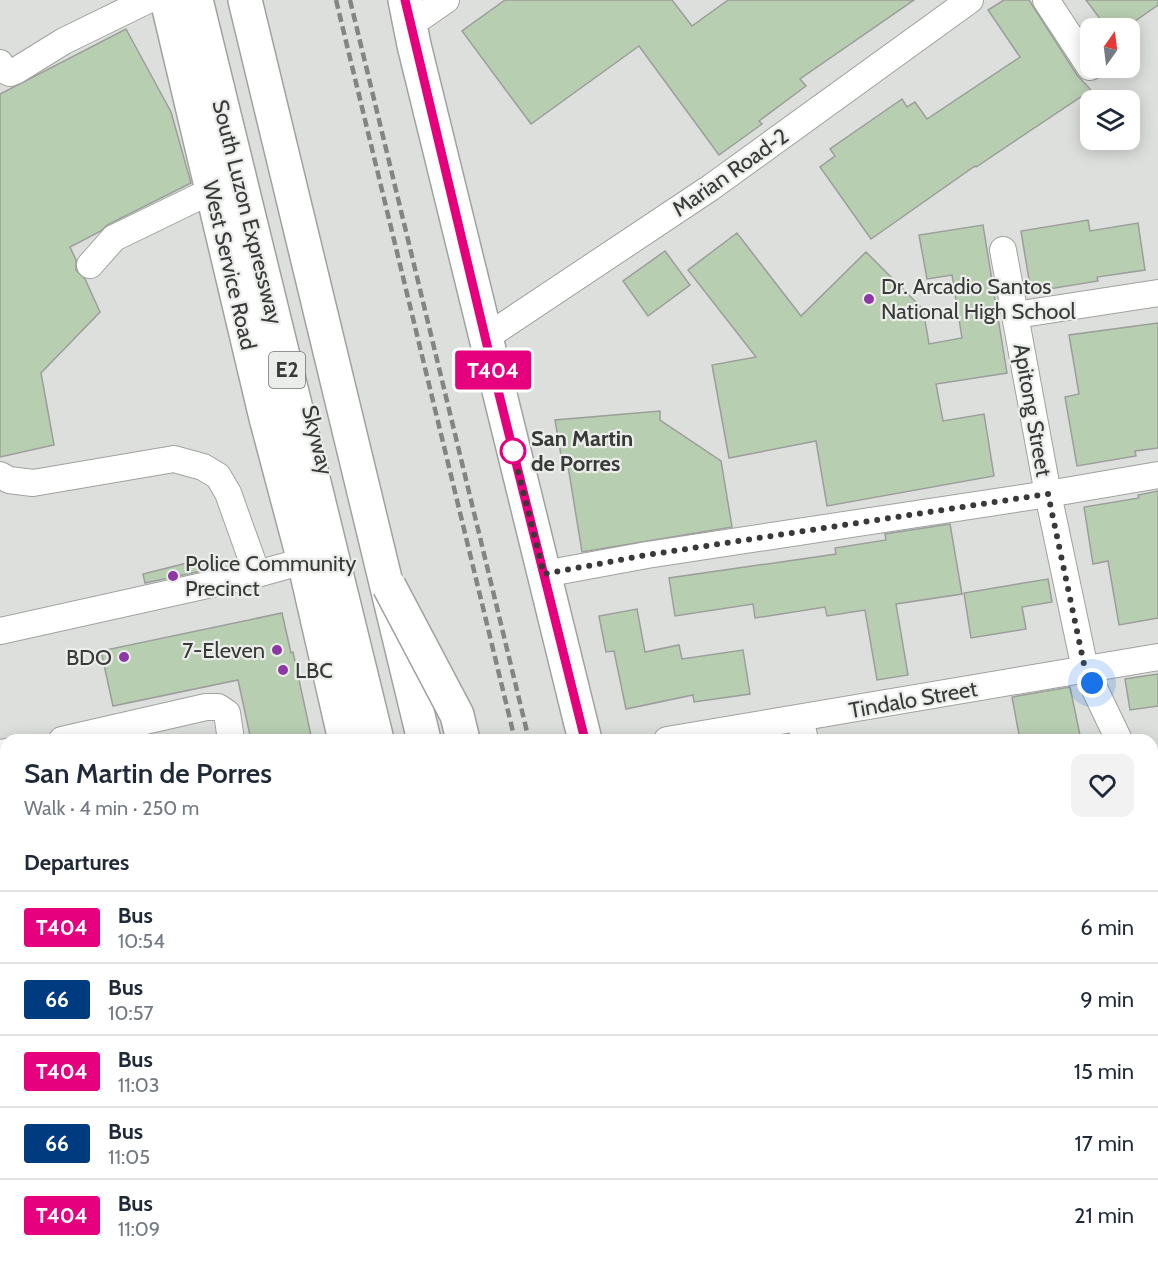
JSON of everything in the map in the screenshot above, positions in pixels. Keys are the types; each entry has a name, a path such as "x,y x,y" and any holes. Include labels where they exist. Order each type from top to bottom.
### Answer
{"main road":[{"name":"West Service Road","path":"167,0 266,418 304,561 344,734"},
{"name":"South Luzon Expressway","path":"196,0 376,734"},
{"name":"Skyway","path":"211,0 390,734"},
{"name":"Skyway","path":"245,0 423,734"},
{"path":"257,0 434,734"},
{"path":"408,12 485,338 584,734"},
{"path":"388,586 457,715 462,734"}],"street":[{"path":"0,63 3,70 10,73 64,41 148,0"},
{"path":"408,12 446,0"},
{"name":"Marian Road-2","path":"485,338 710,188 970,0"},
{"path":"1046,0 1080,52"},
{"path":"90,265 114,238 213,190"},
{"name":"Apitong Street","path":"1003,250 1048,494 1085,669 1116,734"},
{"path":"1016,315 1158,293"},
{"path":"0,475 9,480 33,483 174,459 203,467 218,476 228,493 257,574"},
{"path":"544,574 647,555 1158,475"},
{"path":"0,631 257,574 304,561"},
{"name":"Tindalo Street","path":"741,734 802,729 1085,669 1158,657"},
{"path":"88,734 206,707 218,707 227,713 230,734"}],"building":[{"path":"505,0 672,0 692,26 728,0 914,0 800,79 806,86 759,121 762,124 719,155 639,46 531,124 462,31"},
{"path":"1004,0 1029,0 1077,75 1091,90 1080,90 1080,97 975,166 871,239 820,167 835,156 830,149 902,99 907,107 915,102 927,119 1020,57 988,10"},
{"path":"1086,0 1158,0 1158,5 1139,18 1100,18"},
{"path":"126,29 171,112 191,183 107,225 101,231 70,247 76,260 76,270 85,279 100,312 41,373 54,445 0,457 0,94"},
{"path":"1088,220 1090,231 1138,223 1145,270 1097,277 1098,281 1031,292 1021,231"},
{"path":"983,225 1007,373 936,384 943,421 984,414 994,476 827,506 816,441 729,458 712,365 756,357 688,270 737,233 801,316 866,252 923,309 929,344 962,338 952,275 927,279 919,235"},
{"path":"665,251 690,285 648,316 623,281"},
{"path":"1158,323 1158,448 1135,451 1136,456 1077,466 1065,397 1079,394 1069,335"},
{"path":"660,411 660,420 721,461 732,527 582,552 568,466 563,467 555,420"},
{"path":"1158,491 1158,618 1119,625 1108,561 1093,564 1084,507 1139,498 1138,495"},
{"path":"950,524 962,594 896,604 908,675 877,680 865,610 827,616 825,607 755,618 753,604 675,616 669,578 836,554 835,548 886,540 885,534"},
{"path":"199,560 202,571 145,583 143,574"},
{"path":"1048,579 1052,602 1022,607 1026,629 971,638 964,593"},
{"path":"637,609 645,652 679,645 682,659 743,650 750,694 694,702 693,695 626,709 614,651 606,652 599,616"},
{"path":"282,613 311,734 250,734 238,680 113,706 101,651"},
{"path":"1158,674 1158,706 1130,710 1125,679"},
{"path":"1070,687 1080,734 1019,734 1012,697"}],"railway":[{"path":"336,0 514,734"},
{"path":"350,0 528,734"}],"bus line":[{"name":"T404","path":"405,0 492,366 584,734"}],"place":[{"name":"Dr. Arcadio Santos National High School","path":"869,299"},
{"name":"San Martin de Porres","path":"513,451"},
{"name":"Police Community Precinct","path":"173,576"},
{"name":"7-Eleven","path":"277,650"},
{"name":"BDO","path":"124,657"},
{"name":"LBC","path":"283,670"}],"route":[{"path":"513,451 544,574 647,555 1048,494 1085,669 1092,683"}]}
